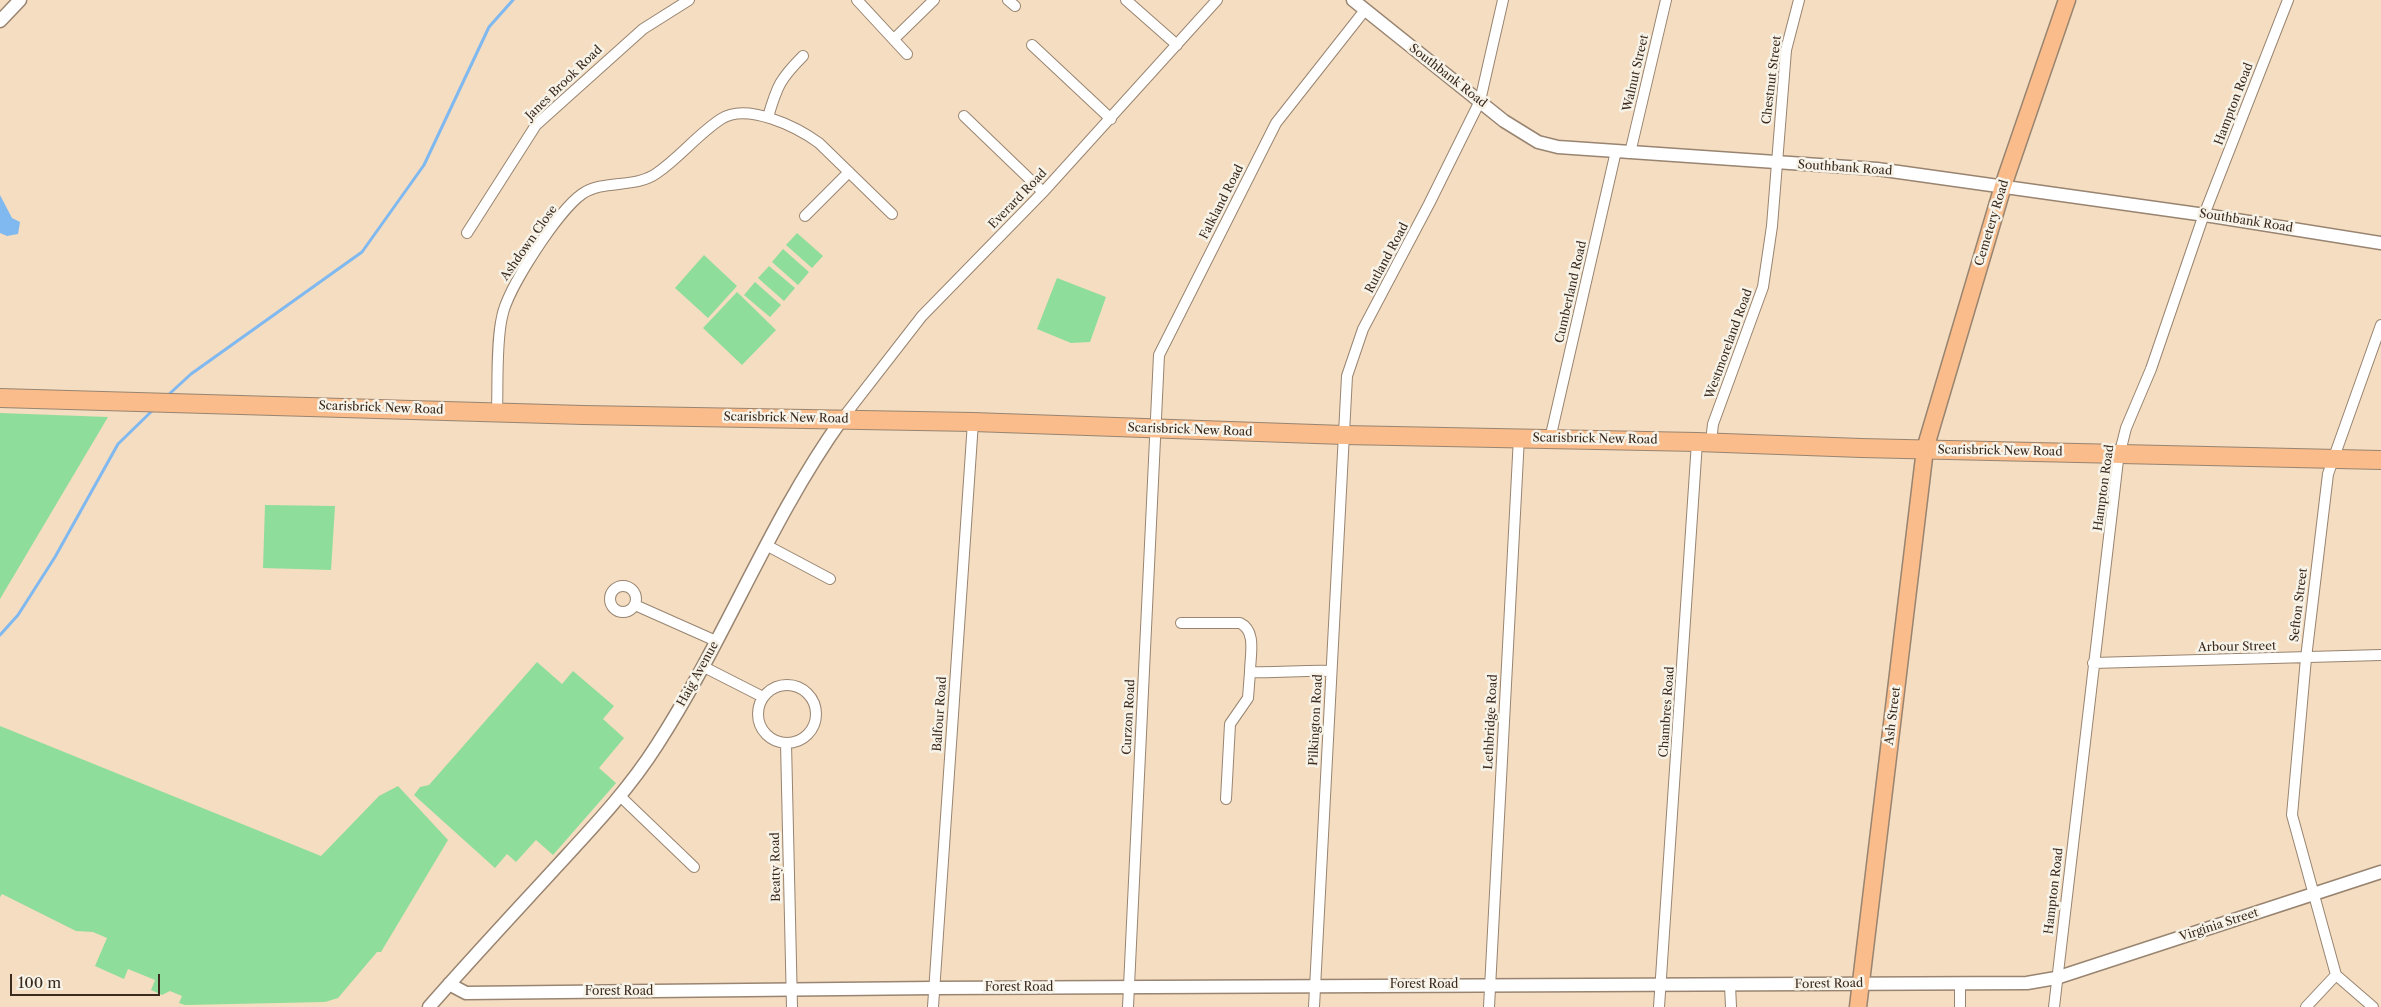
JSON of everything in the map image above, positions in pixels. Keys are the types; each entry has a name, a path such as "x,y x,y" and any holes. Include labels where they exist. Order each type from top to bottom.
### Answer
{"highway":[{"name":"Scarisbrick New Road","path":"0,398 2381,460"}],"main road":[{"name":"Cemetery Road","path":"1925,449 2003,186 2067,0"},
{"name":"Ash Street","path":"1858,1007 1925,449"}],"street":[{"path":"0,20 20,0"},
{"name":"Janes Brook Road","path":"466,233 536,125 609,57 643,29 688,0"},
{"path":"857,0 907,54"},
{"path":"894,39 934,0"},
{"path":"1126,0 1177,45"},
{"name":"Everard Road","path":"842,419 922,316 1043,192 1217,0"},
{"name":"Southbank Road","path":"1353,0 1524,135 1538,142 1558,147 1776,164 1876,169 2205,215 2381,244"},
{"name":"Rutland Road","path":"1344,434 1347,376 1362,329 1429,204 1480,101 1503,0"},
{"name":"Walnut Street","path":"1630,153 1666,0"},
{"name":"Chestnut Street","path":"1776,164 1786,50 1799,0"},
{"name":"Hampton Road","path":"2054,1007 2093,663 2120,453 2126,428 2151,369 2205,215 2288,0"},
{"name":"Falkland Road","path":"1155,429 1159,355 1276,123 1365,10"},
{"path":"1032,46 1111,119"},
{"path":"768,117 778,85 783,76 803,56"},
{"name":"Ashdown Close","path":"497,412 501,317 509,293 541,244 570,205 581,195 593,188 648,179 721,119 744,113 768,117 806,133 892,214"},
{"path":"964,116 1043,192"},
{"name":"Cumberland Road","path":"1550,439 1616,152"},
{"name":"Westmoreland Road","path":"1704,442 1713,424 1763,287 1772,226 1776,164"},
{"path":"805,216 849,172"},
{"name":"Sefton Street","path":"2336,975 2292,815 2306,658 2324,501 2331,460 2381,325"},
{"name":"Haig Avenue","path":"429,1007 621,797 657,746 704,667 766,545 821,448 842,419"},
{"name":"Balfour Road","path":"933,1007 973,422"},
{"name":"Curzon Road","path":"1128,1007 1155,429"},
{"name":"Pilkington Road","path":"1314,1007 1344,434"},
{"name":"Lethbridge Road","path":"1489,1007 1519,437"},
{"name":"Chambres Road","path":"1659,1007 1704,442"},
{"path":"766,545 830,579"},
{"path":"635,605 716,641"},
{"path":"1181,623 1240,623 1246,626 1251,633 1248,698 1230,724 1226,799"},
{"name":"Arbour Street","path":"2093,663 2381,655"},
{"path":"704,667 763,697"},
{"path":"1250,672 1285,673 1301,669 1331,671"},
{"path":"789,684 799,686 814,700 816,720 812,730 796,742 786,743 770,737 763,731 758,714 763,697 770,690 789,684"},
{"name":"Beatty Road","path":"786,743 791,990"},
{"path":"621,797 694,867"},
{"name":"Virginia Street","path":"2056,978 2381,872"},
{"path":"2306,1007 2336,975 2373,1007"},
{"name":"Forest Road","path":"449,984 466,993 934,988 2027,983 2056,978"},
{"path":"1960,983 1960,1007"},
{"path":"1730,985 1731,1007"},
{"path":"791,990 792,1007"}],"green space":[{"path":"797,233 823,256 812,268 786,245"},
{"path":"783,249 809,272 798,285 772,262"},
{"path":"704,255 737,286 708,318 675,288"},
{"path":"769,266 795,288 784,301 758,278"},
{"path":"1057,278 1106,297 1090,342 1071,343 1037,329"},
{"path":"755,282 781,305 770,317 744,295"},
{"path":"737,292 776,330 742,365 703,328"},
{"path":"0,413 108,417 0,599"},
{"path":"265,505 335,506 331,570 263,568"},
{"path":"537,662 562,684 573,671 614,706 603,719 624,738 599,768 616,783 553,855 536,840 516,862 507,854 495,868 414,795 420,787 429,785"},
{"path":"0,726 321,856 379,796 398,786 448,840 381,952 377,952 338,998 325,1002 185,1005 179,1003 182,996 170,991 162,995 151,990 155,980 128,969 124,979 95,966 107,938 93,932 76,931 2,894 0,897"}],"water":[{"path":"0,195 12,218 20,222 18,234 7,236 0,233"}],"waterway":[{"path":"166,397 191,374 362,252 424,165 489,27 513,0"},
{"path":"0,635 18,615 55,557 118,444 155,408"}]}
